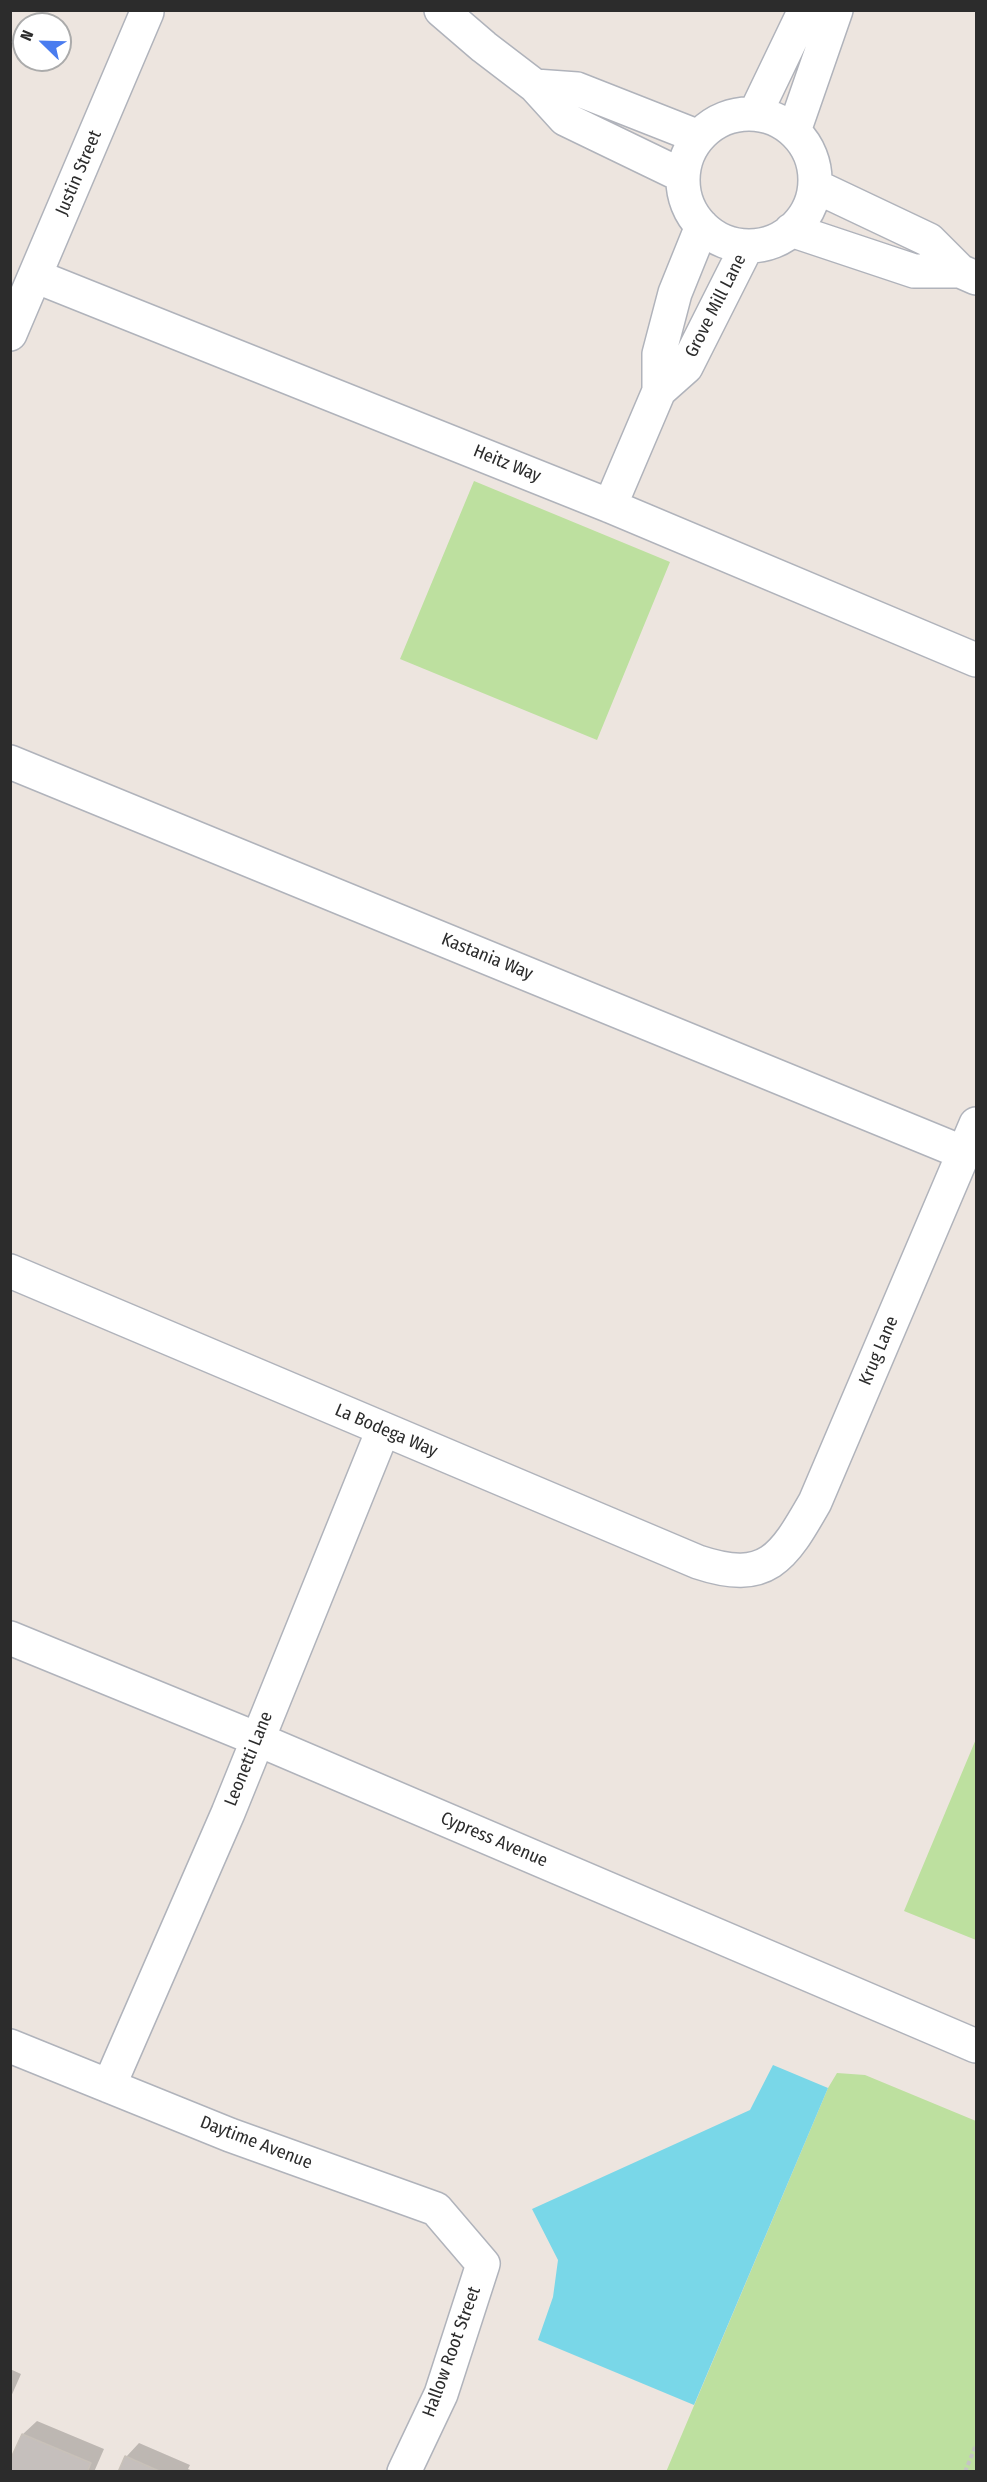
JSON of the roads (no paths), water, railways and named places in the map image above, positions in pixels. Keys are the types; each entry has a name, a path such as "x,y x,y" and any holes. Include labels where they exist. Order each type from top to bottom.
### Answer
{"street":[{"path":"441,10 535,86 565,119 683,176"},
{"path":"755,114 805,10"},
{"path":"794,131 836,10"},
{"name":"Justin Street","path":"10,334 147,12"},
{"path":"535,86 577,89 699,137"},
{"path":"739,114 769,117 794,131 808,150 812,162 814,186 807,210 791,230 770,242 747,246 722,240 702,226 695,218 685,198 683,176 691,149 699,137 711,126 739,114"},
{"path":"814,186 928,240 968,274"},
{"name":"Grove Mill Lane","path":"610,506 659,391 659,354 675,293 702,226"},
{"path":"791,230 914,270 968,274"},
{"name":"Grove Mill Lane","path":"659,391 686,366 747,246"},
{"name":"Heitz Way","path":"35,276 610,506 976,660"},
{"name":"Kastania Way","path":"10,762 964,1153"},
{"name":"Krug Lane","path":"765,1566 783,1552 814,1502 976,1124"},
{"name":"La Bodega Way","path":"10,1271 698,1562 724,1570 738,1571 765,1566"},
{"name":"Leonetti Lane","path":"109,2086 228,1813 256,1738 382,1430"},
{"name":"Cypress Avenue","path":"10,1638 256,1738 976,2046"},
{"name":"Daytime Avenue","path":"10,2046 230,2135 436,2209 483,2264"},
{"name":"Hallow Root Street","path":"404,2472 441,2394 483,2264"}],"water":[{"path":"773,2065 828,2088 694,2405 538,2340 553,2297 558,2260 532,2209 750,2110"}]}
